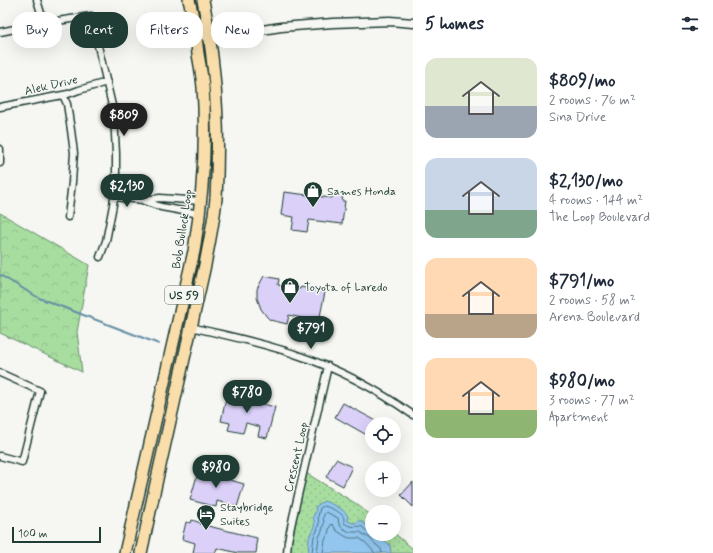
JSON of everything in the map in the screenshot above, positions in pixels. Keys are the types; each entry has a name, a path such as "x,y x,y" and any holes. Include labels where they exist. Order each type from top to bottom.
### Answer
{"highway":[{"name":"Bob Bullock Loop","path":"189,0 192,12"},
{"name":"US 59","path":"141,553 205,265 216,200 218,130 210,38 203,0"},
{"name":"Bob Bullock Loop","path":"125,553 194,251 200,214 205,128 203,86 198,48"}],"street":[{"path":"38,0 41,12"},
{"path":"62,20 91,16 114,114 116,181 106,240 100,257"},
{"path":"203,35 210,38 281,27 374,20 390,20 413,24"},
{"path":"0,32 12,30"},
{"name":"Alek Drive","path":"0,108 63,95 107,82"},
{"path":"63,95 67,104 74,153 68,217"},
{"path":"0,149 0,163"},
{"path":"114,198 143,200 160,198 201,201"},
{"path":"143,200 161,207 200,214"},
{"path":"191,327 274,348 328,366 369,386 394,401 413,415"},
{"name":"Crescent Loop","path":"287,553 293,517 328,366"},
{"path":"0,373 40,391 22,462 0,456"}],"green space":[{"path":"0,213 89,265 77,332 82,372 0,333"},
{"path":"306,473 365,511 365,541 401,541 401,539 413,549 413,553 289,553"}],"water":[{"path":"324,501 343,511 348,516 347,520 352,523 360,520 365,524 365,541 385,541 390,545 391,553 309,553 308,545 314,525 313,517 316,511 315,507"}],"building":[{"name":"Sames Honda","path":"284,192 332,198 333,193 343,194 342,201 345,201 342,224 309,220 307,232 292,230 294,217 281,215"},
{"name":"Toyota of Laredo","path":"264,276 279,279 278,285 300,289 301,287 325,292 317,331 308,329 310,320 289,315 287,324 270,320 267,317 261,309 257,298 257,289"},
{"path":"237,391 247,394 246,400 275,407 267,438 258,436 260,427 246,423 243,433 228,430 230,423 221,421 227,394 236,396"},
{"path":"343,403 369,417 365,417 365,434 335,417"},
{"path":"336,459 352,467 343,486 326,477"},
{"path":"212,466 225,470 223,478 244,484 237,507 217,501 216,507 190,500 198,472 209,475"},
{"path":"413,482 413,507 401,495"},
{"name":"Staybridge Suites","path":"192,520 201,523 200,524 257,538 256,553 238,553 217,548 215,553 193,553 195,543 182,539 186,522 191,523"}],"waterway":[{"path":"0,275 39,298 159,344"}],"place":[{"name":"Sames Honda","path":"313,208"},
{"name":"Toyota of Laredo","path":"290,304"},
{"name":"Staybridge Suites","path":"206,531"}]}
